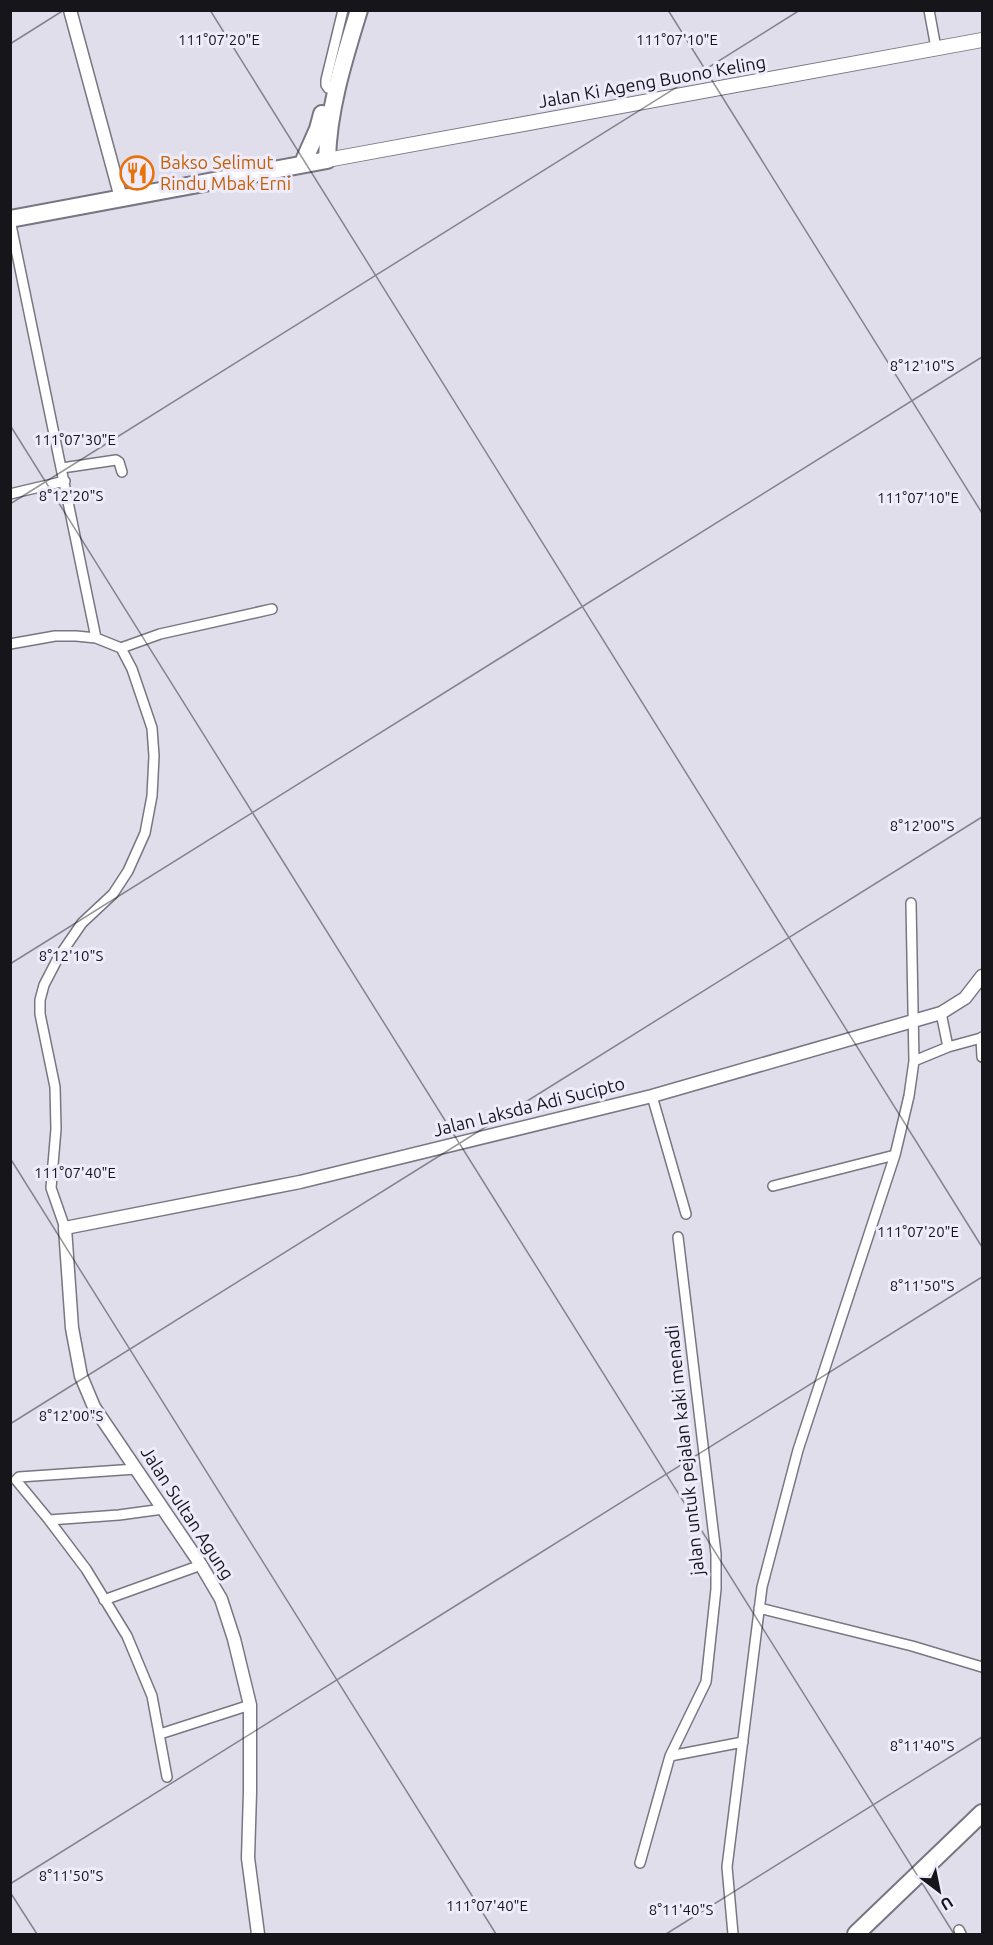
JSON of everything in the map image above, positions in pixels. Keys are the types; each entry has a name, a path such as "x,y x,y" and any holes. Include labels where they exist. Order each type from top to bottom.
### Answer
{"highway":[{"path":"10,220 327,160 333,89 352,10"},
{"path":"303,163 333,89 359,10"},
{"path":"866,1931 982,1813"}],"main road":[{"name":"Jalan Ki Ageng Buono Keling","path":"327,160 982,40"}],"street":[{"path":"70,10 121,198"},
{"path":"333,89 326,85 327,71 343,10"},
{"path":"929,10 936,48"},
{"path":"10,220 96,638"},
{"path":"62,468 116,460 122,472"},
{"path":"10,495 65,481"},
{"path":"121,648 160,634 272,609"},
{"path":"10,644 55,636 96,638 121,648 132,669 152,728 154,756 152,796 145,833 128,871 113,894 82,923 58,958 44,985 40,1000 39,1014 56,1096 55,1157 51,1188 65,1228"},
{"path":"733,1935 727,1867 762,1587 798,1450 895,1155 909,1095 914,1061 911,903"},
{"name":"Jalan Laksda Adi Sucipto","path":"65,1228 300,1182 652,1096 941,1013 965,998 982,976"},
{"path":"941,1013 948,1047"},
{"path":"914,1061 948,1047 982,1038 982,1058"},
{"path":"652,1096 686,1214"},
{"path":"773,1186 895,1155"},
{"name":"Jalan Sultan Agung","path":"65,1228 72,1328 81,1376 94,1407 201,1565 221,1599 234,1639 250,1705 248,1858 258,1935"},
{"name":"jalan untuk pejalan kaki menadi","path":"639,1863 670,1756 706,1682 716,1588 716,1554 678,1238"},
{"path":"136,1469 17,1477 17,1484 49,1520 86,1569 127,1636 152,1696 167,1778"},
{"path":"49,1520 163,1509"},
{"path":"104,1600 201,1565"},
{"path":"759,1608 912,1646 982,1668"},
{"path":"160,1734 250,1705"},
{"path":"670,1756 742,1742"}],"place":[{"name":"Bakso Selimut Rindu Mbak Erni","path":"137,173"}]}
